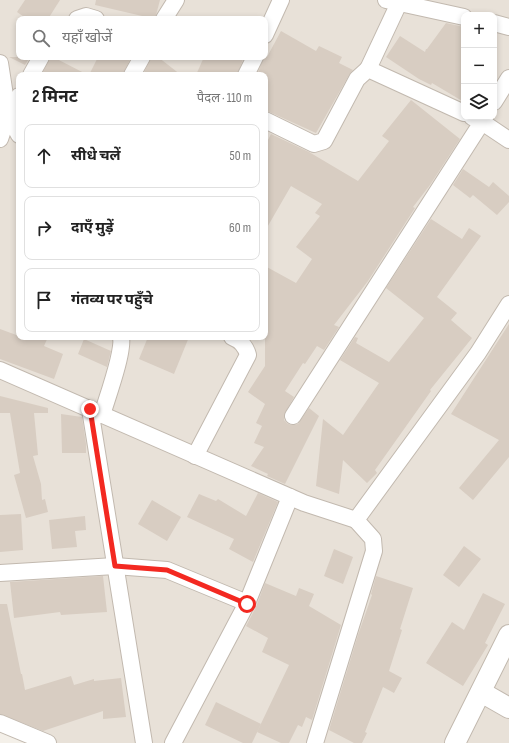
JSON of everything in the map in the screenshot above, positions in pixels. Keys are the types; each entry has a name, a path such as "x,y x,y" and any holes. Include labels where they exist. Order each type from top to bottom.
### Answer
{"street":[{"path":"166,16 176,0"},
{"path":"268,28 281,0"},
{"path":"268,121 314,144 324,141 357,79 368,69 393,1 461,16"},
{"path":"497,24 509,27"},
{"path":"33,72 39,60"},
{"path":"134,72 140,60"},
{"path":"248,72 254,60"},
{"path":"0,63 8,115 16,130"},
{"path":"368,69 461,112"},
{"path":"497,97 509,78"},
{"path":"0,139 8,115 16,101"},
{"path":"293,416 479,120"},
{"path":"481,120 509,140"},
{"path":"356,520 478,353 509,304"},
{"path":"122,340 117,366 96,412 115,566 144,743"},
{"path":"195,456 248,354 246,348 238,340"},
{"path":"0,370 304,503 356,520 374,539 374,550 316,743"},
{"path":"173,743 247,604 290,497"},
{"path":"0,573 115,566 167,570 247,604"},
{"path":"455,743 509,635"},
{"path":"484,686 509,694"},
{"path":"484,686 509,708"},
{"path":"0,723 48,743"}],"shaded area":[{"path":"0,0 509,0 509,743 34,743 0,714"}],"building":[{"path":"25,0 60,0 50,16 23,16 17,12"},
{"path":"96,0 160,0 156,16 142,16 95,5"},
{"path":"446,23 461,26 461,100 432,83 431,85 419,79 386,57 400,36 425,52"},
{"path":"281,31 316,51 319,46 342,57 339,63 353,70 316,133 268,111 268,72 258,72 263,60 268,60 268,55"},
{"path":"9,57 16,57 16,60 28,60 25,65"},
{"path":"49,60 59,60 82,72 43,72"},
{"path":"96,60 130,60 124,72 90,72"},
{"path":"150,60 162,60 177,72 144,72"},
{"path":"203,60 243,60 238,72 197,72"},
{"path":"411,100 460,139 430,185 413,207 415,208 368,281 334,325 339,327 324,350 317,346 305,364 303,363 285,391 294,397 284,415 284,420 288,424 298,424 309,408 319,416 285,484 267,476 268,474 251,466 264,447 254,443 262,426 256,423 265,404 248,392 265,366 265,340 268,340 268,268 296,283 312,259 296,247 320,216 315,213 322,204 291,186 268,226 268,140 271,134 309,152 358,181 389,141 382,136"},
{"path":"463,169 489,187 493,182 509,196 509,202 497,215 473,195 470,198 453,185"},
{"path":"431,219 462,239 469,228 481,236 437,297 457,313 451,320 472,338 430,390 431,391 375,470 377,473 367,483 343,460 339,494 316,486 323,419 343,435 379,383 340,360 355,337 358,338 356,343 389,362 424,318 386,288"},
{"path":"509,324 509,457 473,500 459,488 499,440 451,414"},
{"path":"0,329 16,335 16,340 47,340 44,346 63,354 54,379 0,359"},
{"path":"84,340 111,351 107,367 78,354"},
{"path":"147,340 188,340 174,374 139,359"},
{"path":"0,396 48,408 48,413 34,413 38,455 33,456 41,484 42,500 45,499 48,512 26,518 14,475 20,473 10,413 0,413"},
{"path":"61,414 82,417 86,453 62,453"},
{"path":"258,493 278,502 253,562 229,549 234,539 187,517 199,494 216,501 218,499 246,516"},
{"path":"152,500 181,517 167,541 138,524"},
{"path":"21,514 23,550 0,552 0,515"},
{"path":"85,516 86,530 75,531 77,547 52,549 49,520"},
{"path":"464,546 481,559 459,587 443,575"},
{"path":"334,549 353,557 343,584 324,576"},
{"path":"103,576 107,612 61,615 60,612 14,618 10,582"},
{"path":"376,576 413,588 389,671 402,678 394,693 383,687 362,743 354,743 329,730 372,595"},
{"path":"265,583 296,596 299,588 314,594 309,606 341,625 312,720 306,717 302,727 298,725 289,743 281,743 257,732 289,665 262,652 268,638 246,626 256,607"},
{"path":"483,593 505,604 485,643 488,645 463,686 426,663 452,622 464,630"},
{"path":"0,604 7,604 25,690 71,676 74,685 94,679 94,681 121,678 126,717 103,719 103,711 43,731 0,714"},
{"path":"216,702 261,724 252,743 243,743 205,725"}],"route":[{"path":"90,409 115,566 167,570 247,604"}]}
